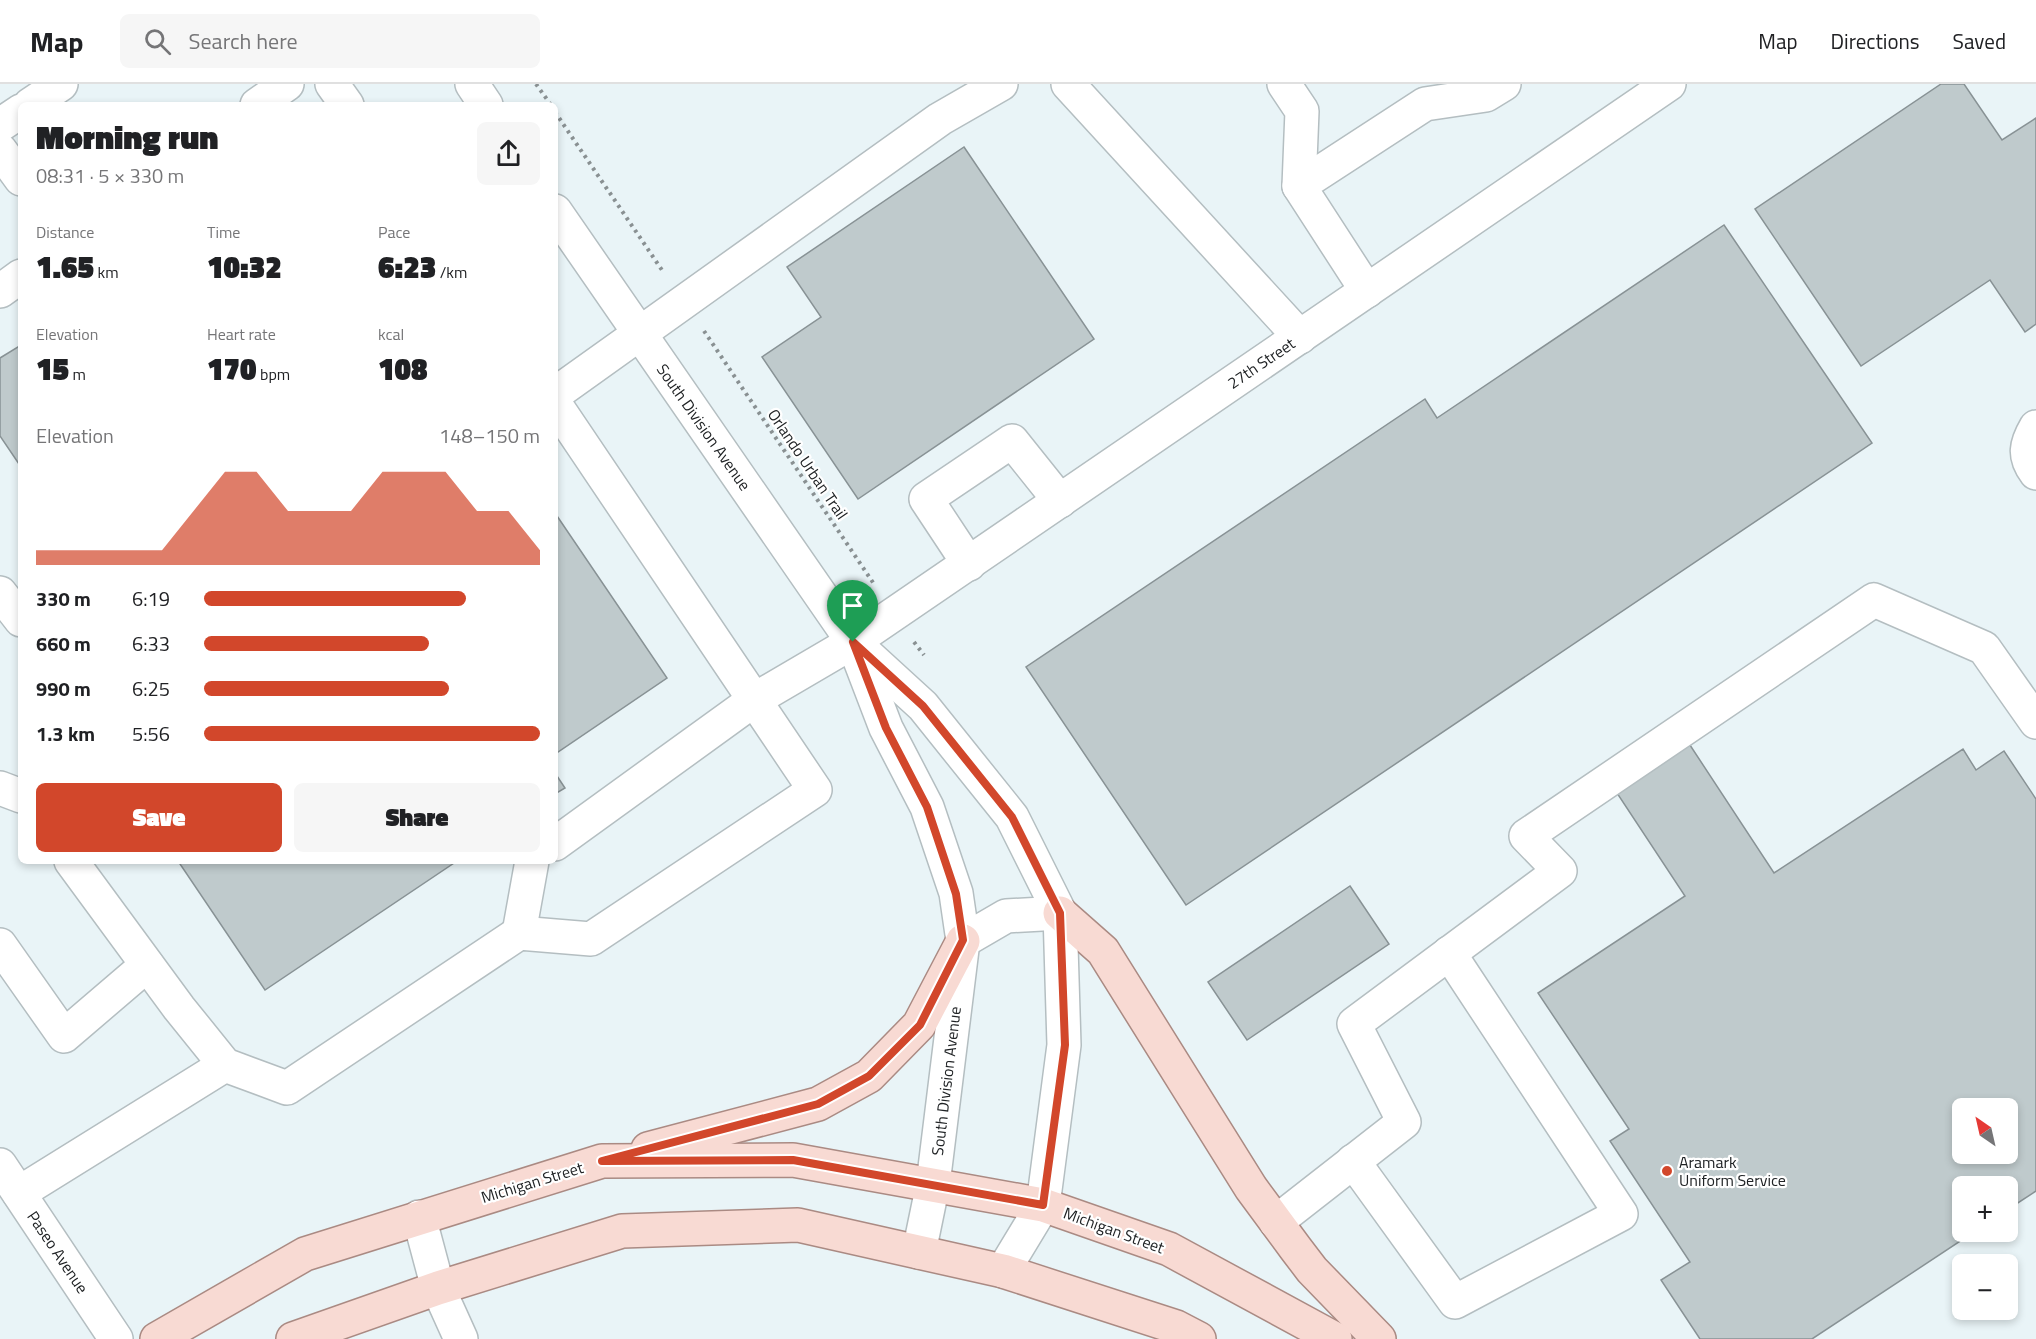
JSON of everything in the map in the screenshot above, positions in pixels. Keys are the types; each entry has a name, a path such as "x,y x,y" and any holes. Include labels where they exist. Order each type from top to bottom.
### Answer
{"main road":[{"path":"1060,913 1103,951 1251,1188 1276,1222 1312,1270 1379,1339"},
{"path":"602,1161 818,1104 869,1076 920,1025 963,940"},
{"name":"Michigan Street","path":"157,1339 305,1254 602,1161 793,1160 1043,1205 1168,1249 1335,1339"},
{"path":"293,1339 438,1288 622,1232 798,1225 1003,1271 1176,1328 1199,1339"}],"street":[{"path":"261,102 287,84"},
{"path":"332,84 345,102"},
{"path":"472,84 484,102"},
{"path":"558,392 940,119 1000,84"},
{"path":"1068,84 1300,337"},
{"path":"1284,84 1302,111 1299,186 1367,291"},
{"path":"1299,186 1425,104 1486,95 1504,84"},
{"name":"27th Street","path":"558,842 754,700 853,642 969,564 1665,85"},
{"path":"0,125 18,110"},
{"path":"0,150 18,175"},
{"name":"South Division Avenue","path":"558,222 566,252 639,334 853,642 923,706 1012,817 1060,913 1065,1045 1043,1205 1003,1271"},
{"path":"0,291 18,278"},
{"path":"73,864 147,965 225,1065 287,1088 519,933 591,939 814,790 558,408"},
{"path":"2036,427 2026,444 2029,463 2036,473"},
{"path":"969,564 926,499 1012,441 1060,501"},
{"path":"0,593 18,616"},
{"path":"1276,1222 1404,1122 1354,1024 1560,871 1526,836 1874,600 1984,648 2036,722"},
{"path":"0,636 18,622"},
{"name":"South Division Avenue","path":"853,642 886,728 927,807 956,894 963,940 933,1184 919,1252"},
{"path":"0,788 18,795"},
{"path":"519,933 531,864"},
{"path":"963,940 1006,916 1060,913"},
{"path":"0,945 64,1035 147,965"},
{"path":"1353,1161 1455,1302 1621,1214 1449,953"},
{"path":"19,1193 225,1065"},
{"name":"Paseo Avenue","path":"0,1166 117,1339"},
{"path":"419,1217 438,1288 461,1339"}],"path":[{"path":"536,84 548,102"},
{"path":"558,116 670,283"},
{"name":"Orlando Urban Trail","path":"724,361 872,581"}],"building":[{"path":"1941,84 1964,84 2002,140 2036,118 2036,324 2025,332 1990,280 1861,366 1755,209"},
{"path":"964,147 1094,339 858,499 762,357 821,317 787,267"},
{"path":"1724,225 1872,443 1186,905 1026,667 1425,399 1437,418"},
{"path":"18,347 18,463 0,436 0,358"},
{"path":"558,517 667,678 558,752"},
{"path":"1686,739 1774,873 1963,749 1976,770 2004,751 2036,799 2036,1191 2018,1203 2018,1176 1952,1176 1952,1242 1959,1242 1812,1339 1700,1339 1661,1280 1690,1262 1610,1141 1629,1129 1538,993 1685,896 1613,787"},
{"path":"558,778 565,788 558,792"},
{"path":"180,864 453,864 265,990"},
{"path":"1350,886 1389,944 1247,1040 1208,982"}],"place":[{"name":"Aramark Uniform Service","path":"1667,1171"}],"route":[{"path":"853,642 923,706 1012,817 1060,913 1065,1045 1043,1205 793,1160 602,1161 818,1104 869,1076 920,1025 963,940 956,894 927,807 886,728 853,642"}]}
